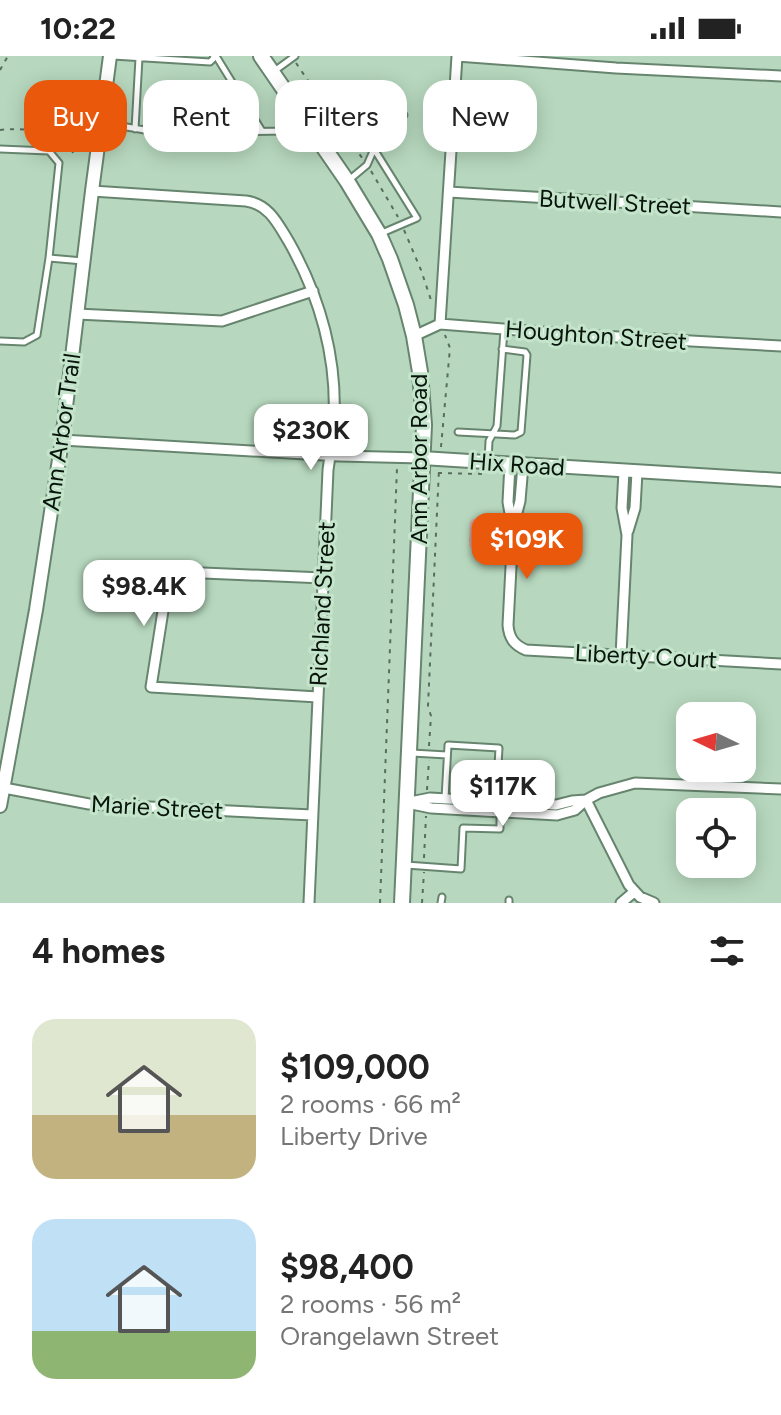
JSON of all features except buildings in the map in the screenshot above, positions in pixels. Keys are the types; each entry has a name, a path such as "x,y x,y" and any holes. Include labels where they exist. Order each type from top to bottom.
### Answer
{"main road":[{"name":"Ann Arbor Road","path":"261,56 277,80"},
{"name":"Ann Arbor Road","path":"327,152 379,234 406,305 423,398 402,903"}],"street":[{"name":"Ann Arbor Trail","path":"107,80 111,56"},
{"path":"442,329 457,56 781,76"},
{"name":"Ann Arbor Trail","path":"0,806 36,610 62,440 97,152"},
{"name":"Richland Street","path":"92,191 259,204 270,213 284,234 313,291 326,334 333,376 334,422 323,578 309,903"},
{"name":"Butwell Street","path":"449,192 781,212"},
{"path":"77,314 222,321 313,291"},
{"name":"Houghton Street","path":"414,336 442,329 504,329 781,346"},
{"name":"Hix Road","path":"62,440 422,458 439,466 486,468 517,464 781,480"},
{"name":"Liberty Court","path":"517,464 520,501 513,528 508,625 514,643 526,650 781,664"},
{"path":"621,655 627,535 622,508 624,471"},
{"path":"627,535 635,508 637,472"},
{"path":"318,697 151,687 169,573 323,578"},
{"path":"407,803 556,805 586,800 619,786 648,782 781,789"},
{"name":"Marie Street","path":"4,788 89,804 312,815"},
{"path":"586,800 634,892 654,903"},
{"path":"621,903 634,892"}],"lane":[{"path":"111,56 210,62 215,56 262,131"},
{"path":"135,129 139,57"},
{"path":"272,72 296,59"},
{"path":"127,128 209,135 275,131"},
{"path":"0,149 49,151 59,163 37,335 24,342 0,341"},
{"path":"347,181 367,165 373,152"},
{"path":"376,152 417,218 379,234"},
{"path":"49,258 84,261"},
{"path":"486,468 489,441 497,426 504,329"},
{"path":"458,432 521,432 527,355 525,352 502,349"},
{"path":"404,865 461,869 463,828 500,829 499,748 448,745 444,802"},
{"path":"409,753 447,755"}],"path":[{"path":"0,70 8,56"},
{"path":"296,59 309,80"},
{"path":"0,130 39,130 69,142 73,153"},
{"path":"357,152 361,158"},
{"path":"372,173 400,220"},
{"path":"404,230 431,302"},
{"path":"422,903 439,466 450,348 442,329"},
{"path":"380,903 397,457"},
{"path":"439,466 486,468"}],"shaded area":[{"path":"473,519 488,520 486,548 469,546 470,522"}]}
